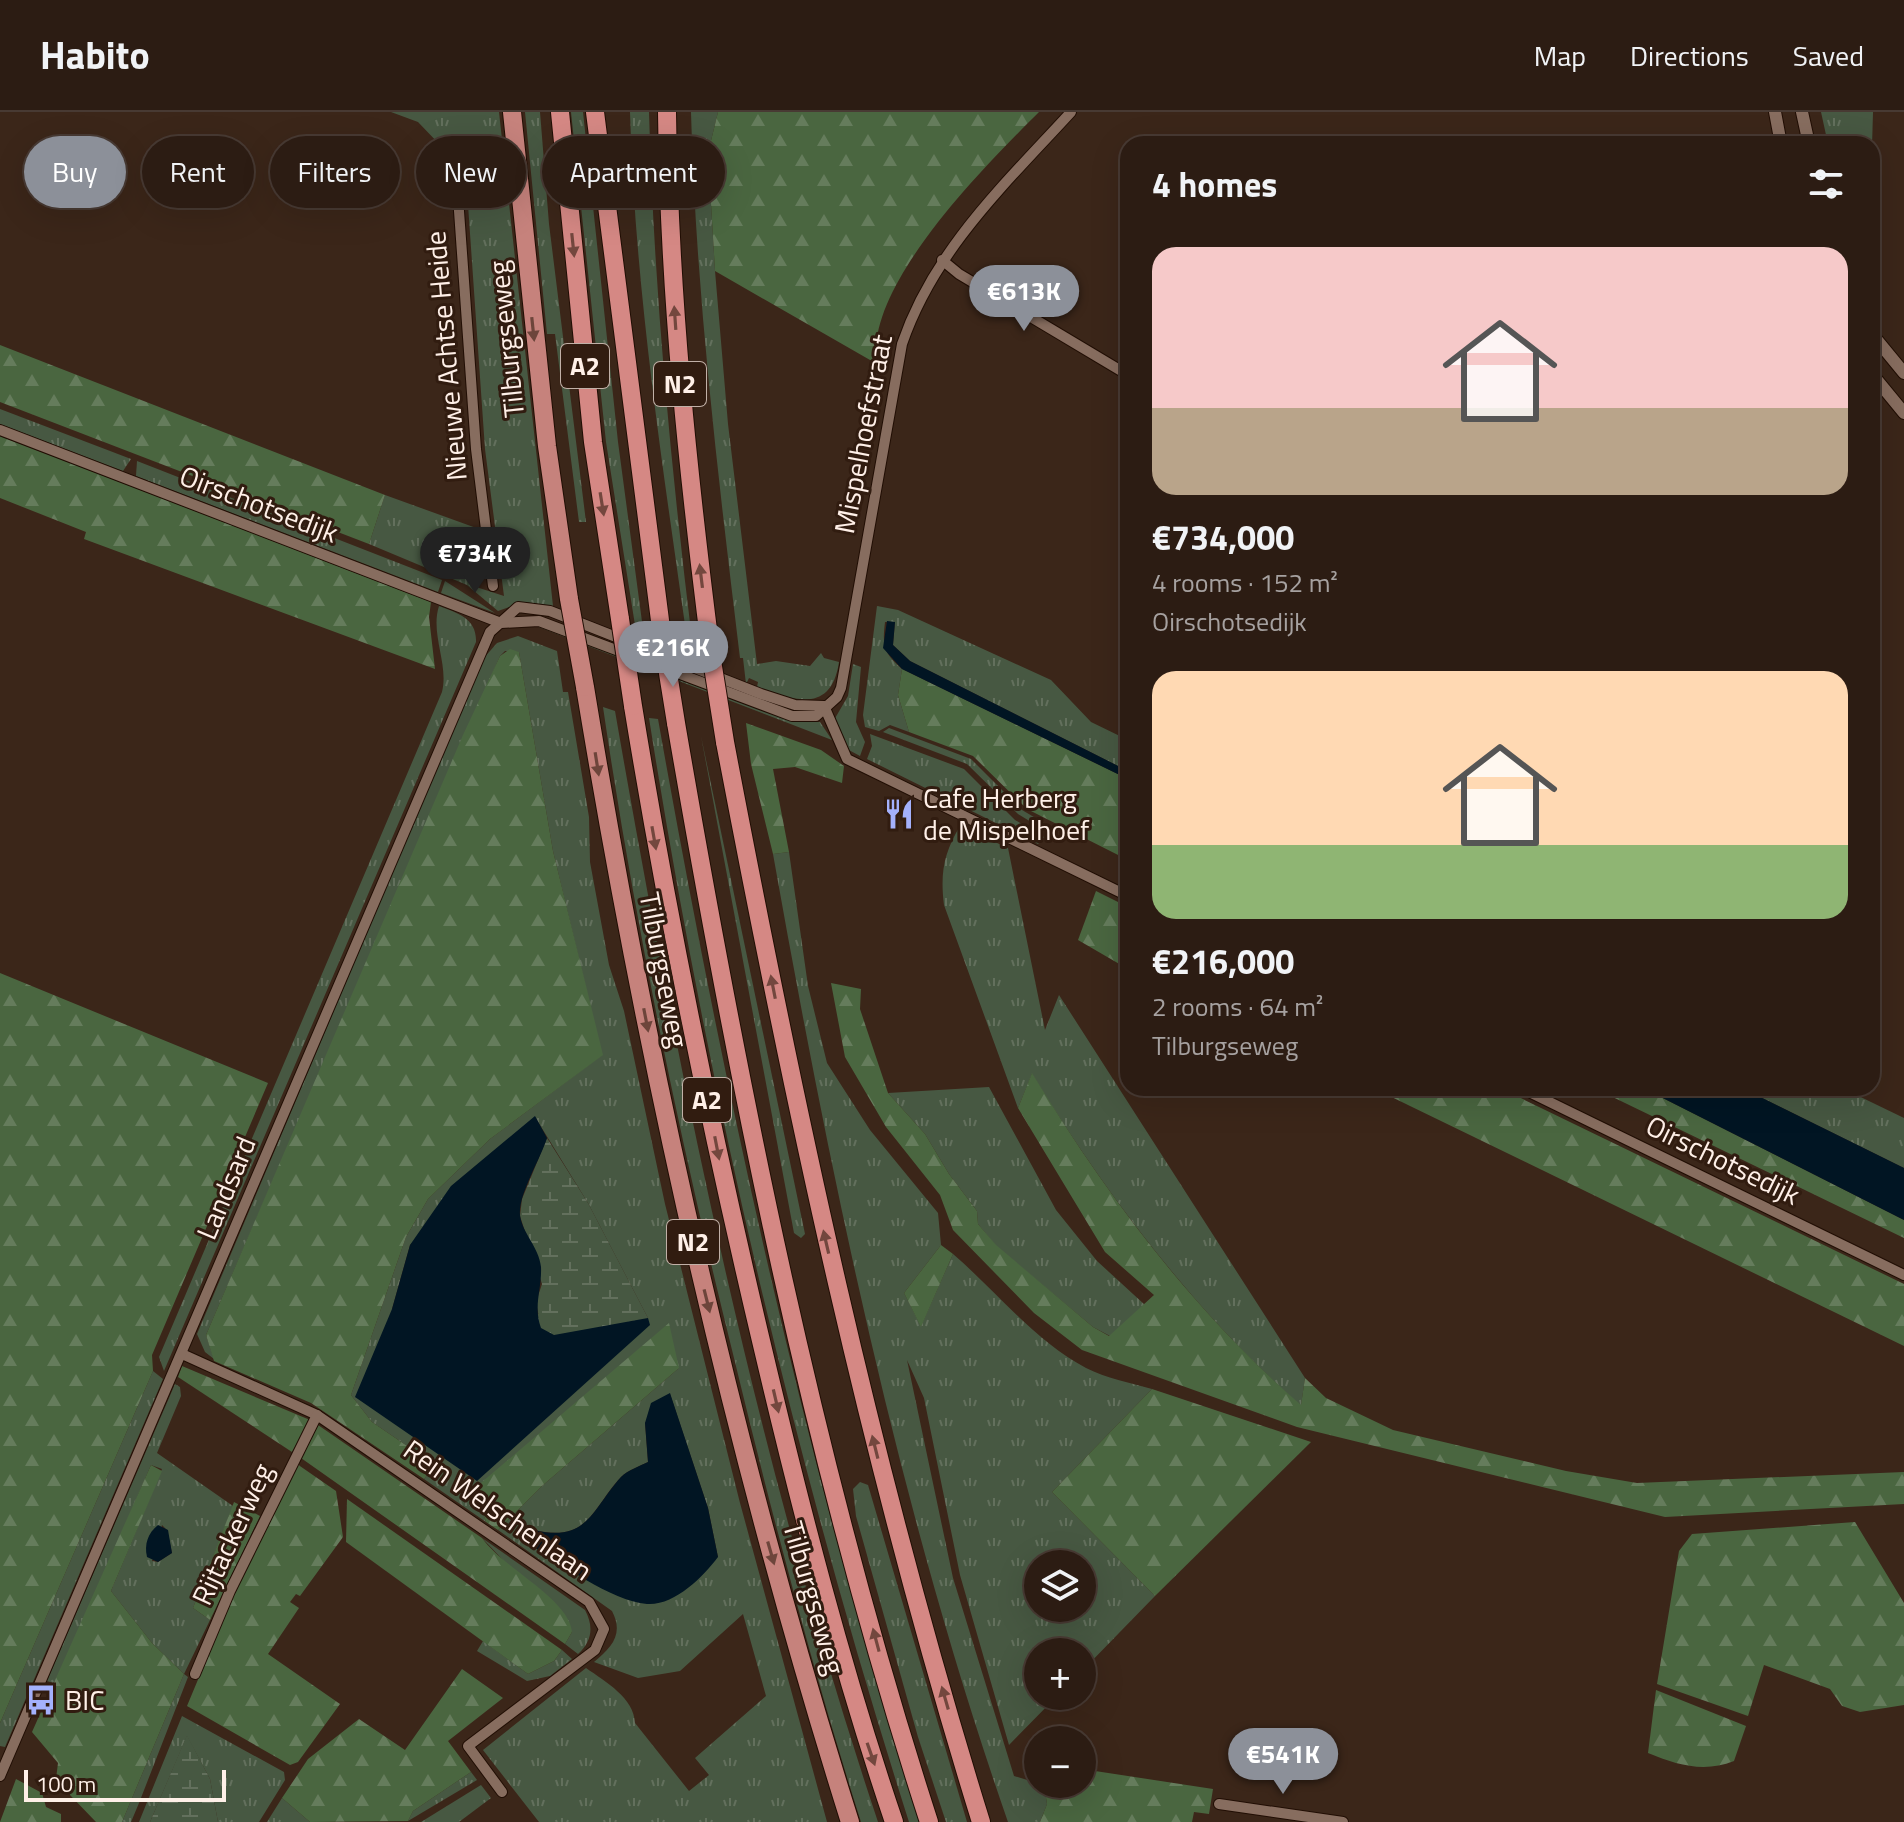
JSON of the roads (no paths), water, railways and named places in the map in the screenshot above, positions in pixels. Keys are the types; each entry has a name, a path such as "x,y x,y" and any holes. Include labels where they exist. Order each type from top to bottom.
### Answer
{"highway":[{"name":"Tilburgseweg","path":"512,112 547,446 569,599 612,850 682,1200 756,1499 850,1822"},
{"name":"Tilburgseweg","path":"560,112 593,442 656,846 726,1193 797,1491 862,1727 894,1822"},
{"name":"Tilburgseweg","path":"595,112 599,136"},
{"name":"A2","path":"608,136 609,112"},
{"name":"N2","path":"667,112 668,222 684,442 725,742 810,1176 880,1468 981,1822"},
{"name":"Tilburgseweg","path":"610,208 662,636 696,841 809,1388 929,1822"},
{"name":"N2","path":"966,1773 990,1822"},
{"name":"N2","path":"839,1788 843,1822"}],"street":[{"name":"Mispelhoefstraat","path":"824,706 837,697 841,688 902,344 924,288 966,227 1071,112"},
{"path":"1775,112 1780,136"},
{"path":"1802,112 1807,136"},
{"name":"Nieuwe Achtse Heide","path":"459,208 476,449 493,586"},
{"path":"942,260 959,274 1120,370"},
{"path":"1880,344 1904,373"},
{"path":"1880,384 1904,413"},
{"name":"Oirschotsedijk","path":"0,430 501,623"},
{"path":"501,623 518,607 550,611 761,694 795,705 824,706 847,759 1120,892"},
{"name":"Landsard","path":"0,1776 482,644 501,623"},
{"name":"Oirschotsedijk","path":"1537,1096 1904,1275"},
{"name":"Rein Welschenlaan","path":"182,1354 317,1415 589,1602 602,1621 603,1637 595,1650 468,1746 502,1792"},
{"name":"Rijtackerweg","path":"195,1674 257,1533 317,1415"},
{"path":"1219,1804 1343,1822"}],"water":[{"path":"887,621 895,622 893,645 910,661 1120,767 1120,775 902,669 883,648"},
{"path":"1659,1096 1758,1096 1904,1168 1904,1220"},
{"path":"535,1116 547,1138 526,1187 520,1215 541,1267 538,1305 541,1328 554,1335 648,1318 650,1325 477,1481 355,1397 392,1309 410,1245 451,1186"},
{"path":"670,1393 708,1508 718,1557 696,1581 677,1595 647,1604 602,1589 529,1544 534,1530 552,1533 578,1527 595,1511 621,1477 648,1462 645,1423 651,1403"},
{"path":"158,1525 168,1530 172,1553 158,1562 147,1557 146,1548 149,1535"}],"place":[{"name":"Cafe Herberg de Mispelhoef","path":"899,814"},
{"name":"BIC","path":"41,1700"}]}
